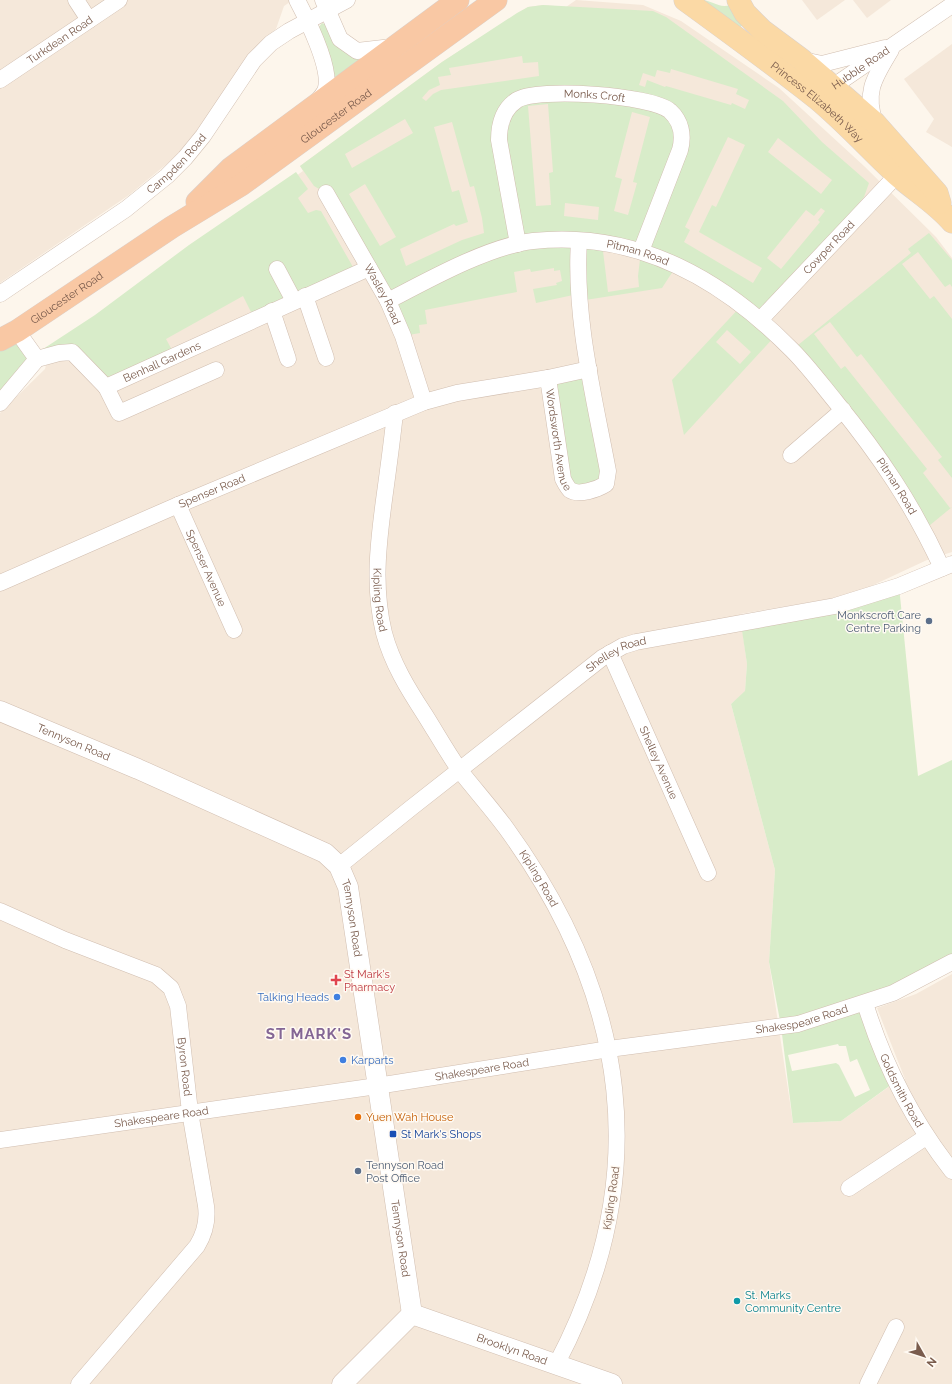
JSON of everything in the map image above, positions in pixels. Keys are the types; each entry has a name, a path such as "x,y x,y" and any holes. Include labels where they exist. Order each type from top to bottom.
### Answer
{"highway":[{"name":"Gloucester Road","path":"172,226 231,168 392,47 458,0"},
{"name":"Gloucester Road","path":"9,336 172,226 241,185 496,0"}],"main road":[{"name":"Princess Elizabeth Way","path":"685,0 823,81 849,127 897,175 947,217"},
{"name":"Princess Elizabeth Way","path":"738,0 745,13 762,30 801,59 823,81 875,123 937,194 947,217"}],"street":[{"path":"76,0 89,20"},
{"name":"Turkdean Road","path":"0,80 119,0"},
{"path":"297,0 308,21 325,71 326,88 315,105"},
{"name":"Campden Road","path":"0,294 126,209 168,176 186,158 203,136 254,60 280,37 308,21 325,5 347,0"},
{"path":"325,5 340,39 357,51 392,47"},
{"name":"Hubble Road","path":"823,81 894,46 952,5"},
{"name":"Hubble Road","path":"823,81 894,46"},
{"name":"Hubble Road","path":"875,123 870,109 872,82 894,46"},
{"name":"Monks Croft","path":"518,244 499,132 503,117 512,104 525,96 532,94 574,94 628,98 651,103 669,111 679,123 682,135 680,150 641,251"},
{"name":"Cowper Road","path":"760,320 897,175"},
{"name":"Wasley Road","path":"326,193 388,301 402,336 424,402"},
{"name":"Pitman Road","path":"388,301 483,256 518,244 554,240 579,241 622,246 641,251 676,265 708,281 732,297 760,320 792,350 843,410 871,446 901,489 924,530 947,566"},
{"name":"Wordsworth Avenue","path":"548,378 563,479 568,488 577,492 597,489 606,484 608,471 579,301 577,270 579,241"},
{"name":"Benhall Gardens","path":"106,387 299,298 369,268"},
{"path":"277,269 299,298 326,358"},
{"path":"272,311 288,359"},
{"path":"9,336 37,359"},
{"path":"0,403 37,359 59,353 72,352 106,387 119,413 216,370"},
{"name":"Wordsworth Avenue","path":"424,402 457,393 548,378 590,369"},
{"name":"Spenser Road","path":"0,583 395,413 424,402"},
{"path":"791,455 843,410"},
{"name":"Kipling Road","path":"395,413 377,553 377,591 380,613 391,654 400,674 460,770 526,857 559,914 590,983 610,1049 616,1104 617,1143 611,1206 603,1247 591,1288 575,1327 556,1365"},
{"name":"Spenser Avenue","path":"178,506 234,630"},
{"name":"Shelley Road","path":"340,866 411,808 610,652 636,642 835,606 898,586 947,566"},
{"name":"Shelley Avenue","path":"610,652 708,873"},
{"name":"Tennyson Road","path":"0,711 138,769 325,853 340,866 348,887 412,1314"},
{"name":"Byron Road","path":"0,911 65,940 156,976 166,983 174,994 178,1006 190,1112 207,1214 204,1231 197,1246 79,1384"},
{"name":"Shakespeare Road","path":"0,1140 378,1086 610,1049 798,1024 893,993 952,962"},
{"name":"Goldsmith Road","path":"864,1003 889,1070 910,1110 926,1136 952,1170"},
{"path":"849,1188 926,1136"},
{"path":"342,1384 412,1314"},
{"name":"Brooklyn Road","path":"412,1314 612,1384"},
{"path":"868,1384 896,1327"}],"shaded area":[{"path":"0,0 293,0 284,6 276,29 261,42 197,130 174,158 129,195 0,283"},
{"path":"576,0 643,5 681,21 779,88 864,166 936,237 952,258 952,552 927,560 852,595 740,614 747,664 745,692 731,704 775,870 769,962 793,1123 841,1121 890,1086 905,1079 877,1008 916,994 952,974 952,1384 0,1384 0,413 45,369 50,350 303,171 300,166 442,62 528,7 543,5 566,7"},
{"path":"802,0 845,0 817,20"},
{"path":"853,0 891,0 867,18"},
{"path":"952,44 952,147 926,132 934,119 904,79"}],"green space":[{"path":"701,0 723,6 731,5 744,24 739,28"},
{"path":"543,5 653,11 666,17 783,101 822,142 869,183 864,197 760,320 776,335 684,435 672,380 742,305 677,265 662,288 579,301 578,294 536,303 533,289 557,285 556,283 562,281 560,270 554,271 554,268 531,272 530,269 514,272 517,292 425,310 427,324 419,325 420,333 403,336 326,193 314,186 300,166 442,62 528,7","holes":["522,56 523,63 538,62 539,76 441,90 433,94 426,101 422,98 429,90 440,85 438,77 451,75 449,68","671,69 738,89 736,94 749,100 745,109 732,103 731,105 666,86 665,87 647,80 645,87 639,85 643,73 655,77 657,70 670,73","548,104 553,172 549,173 551,205 536,206 528,106","632,112 650,117 633,182 637,183 628,215 614,211 622,179 615,177","405,119 413,133 352,168 345,154","452,122 470,187 474,186 484,233 462,240 406,266 400,249 454,224 456,226 468,222 459,190 452,192 434,127","728,137 745,145 716,207 712,205 699,232 762,268 753,283 684,242 690,230 685,227","778,138 832,180 821,194 768,152","365,184 396,237 380,246 349,194","565,203 599,207 598,220 564,216","821,208 825,211 818,220 820,222 781,269 767,258 806,210 814,216","602,243 641,251 638,276 639,287 608,292","727,330 751,352 740,364 716,342"]},
{"path":"322,23 327,25 366,59 333,83 329,54 318,28"},
{"path":"296,172 308,189 298,198 308,213 316,210 321,211 353,267 260,313 251,312 243,296 166,339 172,350 110,380 80,349 40,351 95,315 189,245"},
{"path":"929,233 952,260 952,287 950,284 945,287 918,252 902,264 930,299 934,296 952,319 952,478 938,460 942,457 861,354 857,357 830,322 814,334 841,369 845,366 927,469 923,473 950,508 952,507 924,530 792,350 911,253 908,249"},
{"path":"17,331 37,359 0,403 0,340"},
{"path":"589,369 608,478 571,491 548,378"},
{"path":"899,586 918,776 952,760 952,962 865,1003 895,1082 841,1121 793,1123 781,1026 769,962 775,870 731,704 745,691 747,664 741,624","holes":["838,1044 839,1046 846,1046 850,1062 857,1059 870,1090 855,1097 839,1065 836,1063 792,1071 788,1055"]}],"place":[{"name":"Monkscroft Care Centre Parking","path":"929,621"},
{"name":"St Mark's Pharmacy","path":"336,980"},
{"name":"Talking Heads","path":"337,997"},
{"name":"Karparts","path":"343,1060"},
{"name":"Yuen Wah House","path":"358,1117"},
{"name":"St Mark's Shops","path":"393,1134"},
{"name":"Tennyson Road Post Office","path":"358,1171"},
{"name":"St. Marks Community Centre","path":"737,1301"}],"district":[{"name":"ST MARK'S","path":"309,1034"}]}
